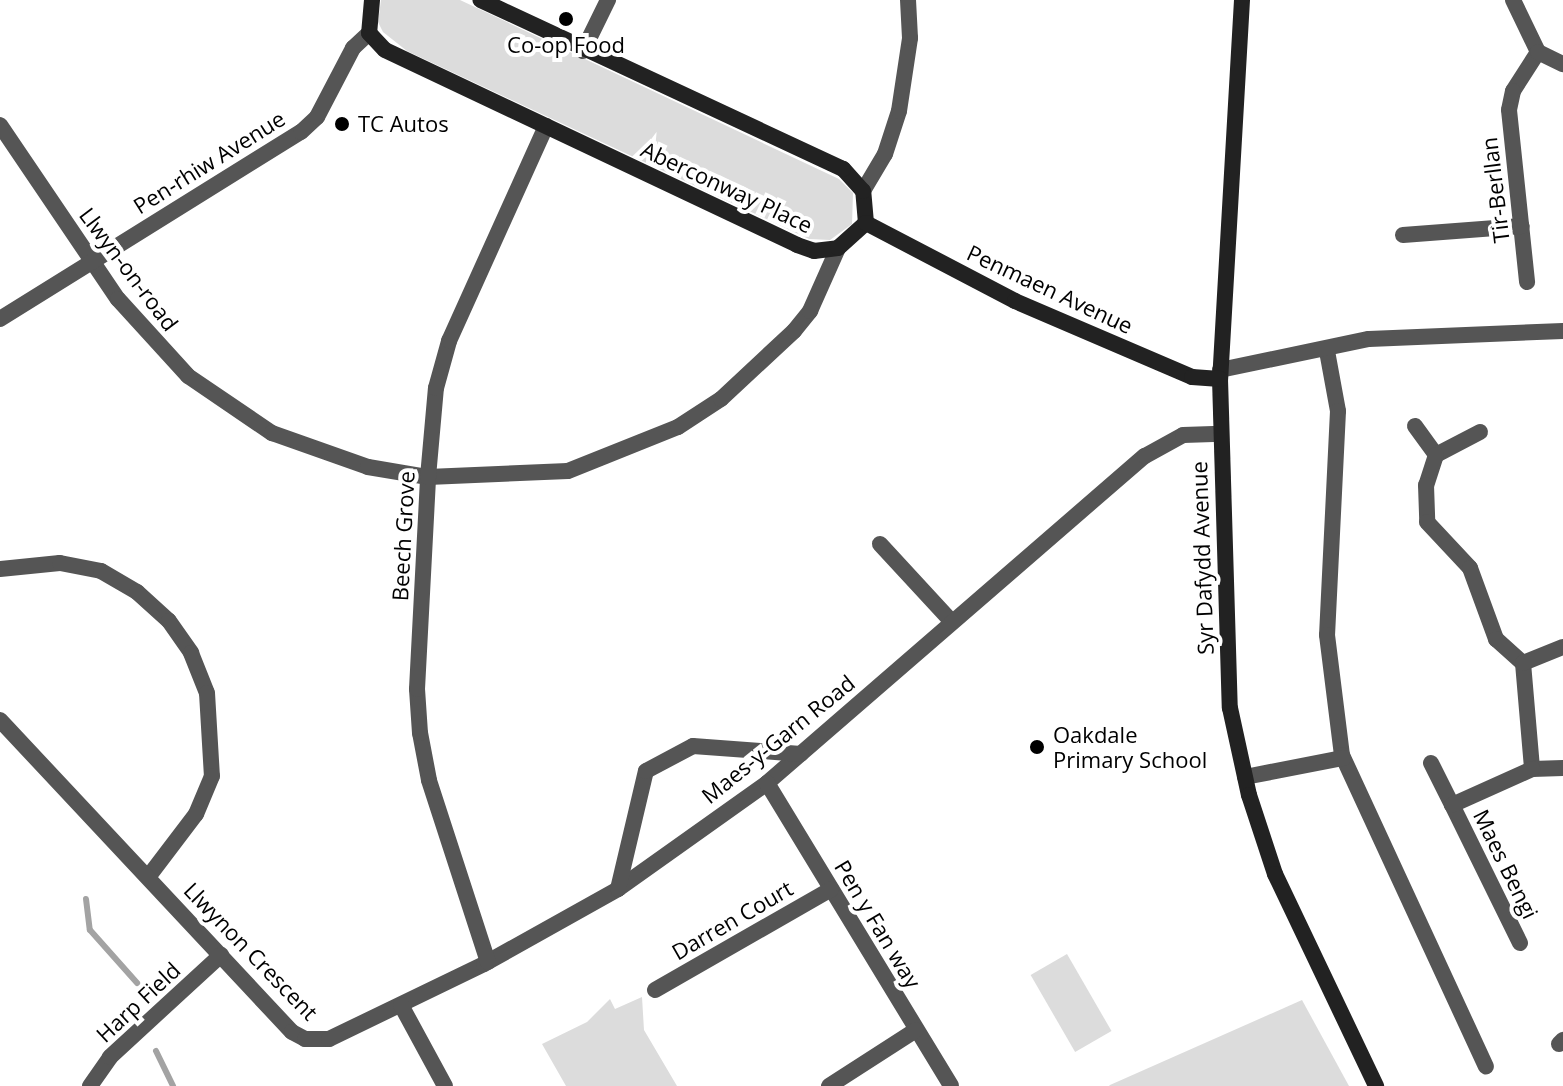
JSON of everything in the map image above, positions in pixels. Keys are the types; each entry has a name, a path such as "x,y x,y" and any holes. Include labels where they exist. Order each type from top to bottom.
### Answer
{"street":[{"path":"369,33 372,0"},
{"path":"481,0 583,51 843,169 863,191"},
{"path":"583,51 608,0"},
{"path":"838,248 866,223 863,191 885,154 899,111 910,38 908,0"},
{"name":"Syr Dafydd Avenue","path":"1242,0 1220,374 1228,678 1245,777 1275,874 1376,1086"},
{"path":"1513,0 1538,52 1563,64"},
{"name":"Aberconway Place","path":"369,33 395,55 797,245 814,251 838,248"},
{"name":"Pen-rhiw Avenue","path":"0,319 301,132 317,117 353,48 369,33"},
{"name":"Tir-Berllan","path":"1527,282 1509,110 1513,91 1538,52"},
{"name":"Llwyn-on-road","path":"0,125 91,262 150,338 233,409 313,450 428,477 568,471 678,427 721,399 794,331 810,311 838,248"},
{"name":"Beech Grove","path":"488,962 429,780 420,733 417,689 428,477 436,388 449,341 546,126"},
{"name":"Penmaen Avenue","path":"866,223 1015,301 1192,377 1220,374"},
{"path":"1403,235 1522,226"},
{"path":"1220,374 1369,339 1563,331"},
{"path":"1327,351 1338,411 1327,635 1343,758 1486,1066"},
{"path":"1415,426 1436,455"},
{"path":"1480,432 1436,455 1426,485 1427,522 1470,568 1496,639 1523,663 1532,769 1563,768"},
{"name":"Maes-y-Garn Road","path":"329,1039 488,962 618,889 767,783 1145,456 1183,435 1221,434"},
{"path":"880,544 951,621"},
{"path":"0,569 60,563 101,571 137,592 169,621 191,653 207,693 213,736 212,776 196,814 149,876"},
{"path":"1523,663 1563,647"},
{"name":"Llwynon Crescent","path":"0,720 292,1032 318,1042 329,1039"},
{"path":"618,889 646,771 693,746 801,754"},
{"path":"1245,777 1343,758"},
{"name":"Maes Bengi","path":"1431,763 1520,943"},
{"name":"Maes Bengi","path":"1452,805 1532,769"},
{"name":"Pen y Fan way","path":"767,783 951,1086"},
{"name":"Darren Court","path":"655,990 831,889"},
{"name":"Harp Field","path":"90,1086 110,1057 221,955"},
{"path":"401,1005 445,1086"},
{"path":"829,1086 916,1030"}],"shaded area":[{"path":"381,0 460,0 839,179 853,193 852,224 830,240 809,239 407,51 383,32 378,22"},
{"path":"1067,954 1112,1031 1075,1052 1031,975"},
{"path":"642,997 644,1030 677,1086 566,1086 542,1044 587,1022 610,999 615,1009"},
{"path":"1302,1000 1349,1086 1109,1086 1110,1085"}],"waterway":[{"path":"86,899 90,930 137,983"},
{"path":"156,1051 173,1086"}],"place":[{"name":"Co-op Food","path":"566,19"},
{"name":"TC Autos","path":"342,124"},
{"name":"Oakdale Primary School","path":"1037,747"}]}
